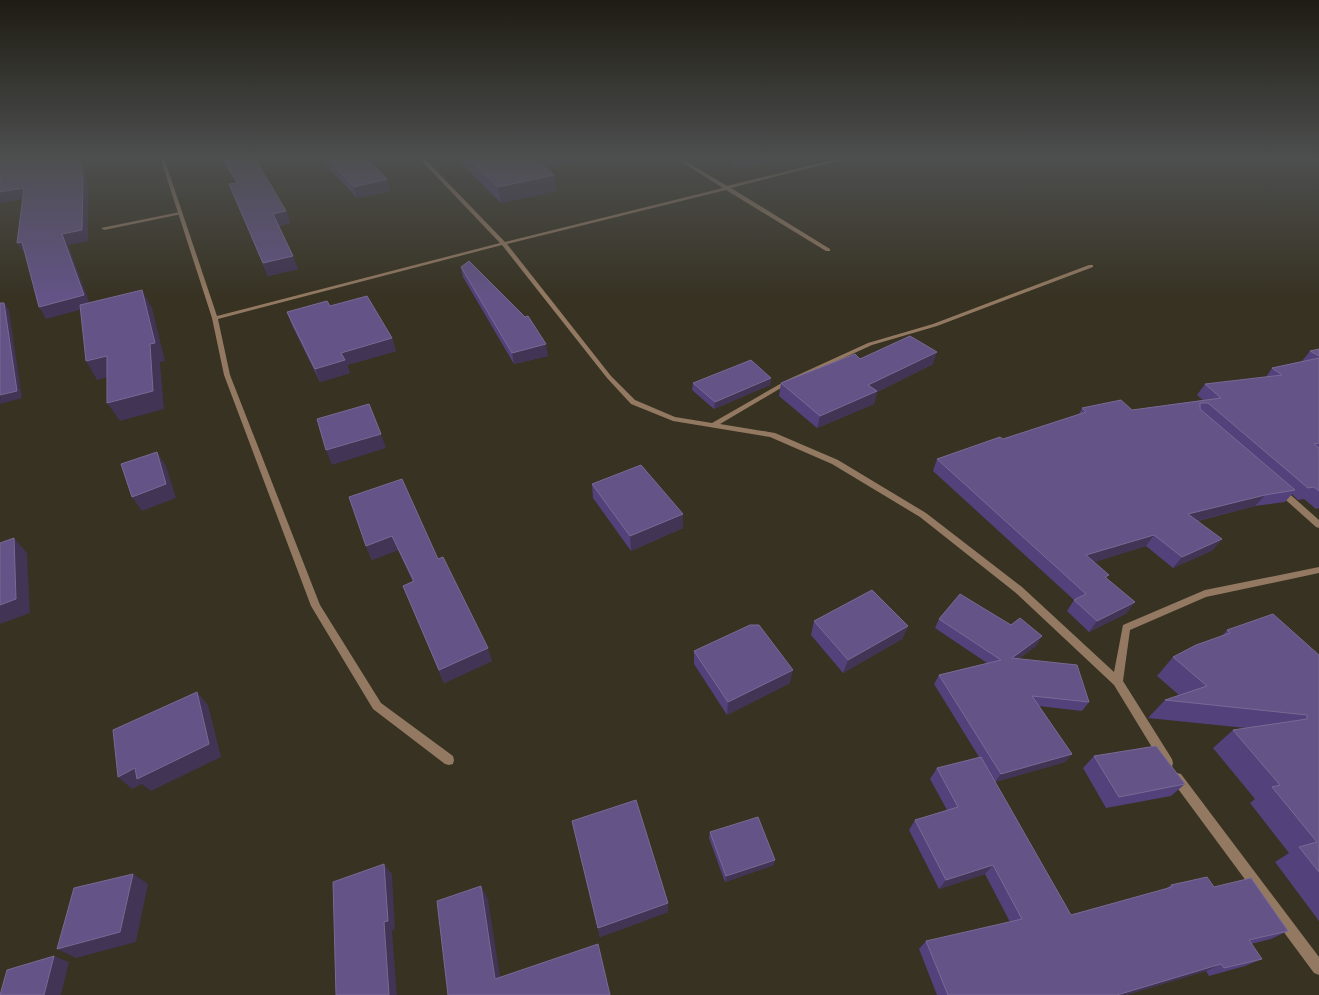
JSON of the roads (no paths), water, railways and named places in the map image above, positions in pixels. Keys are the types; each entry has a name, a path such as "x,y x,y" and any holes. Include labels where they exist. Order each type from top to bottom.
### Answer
{"street":[{"path":"177,203 215,318 228,375 316,606 377,706 449,760"},
{"path":"465,203 504,244 609,377 633,402 673,419 772,434 835,462 923,515 1019,590 1118,682 1178,780 1319,968"},
{"path":"215,318 667,203"},
{"path":"749,203 828,250"},
{"path":"104,228 180,213"},
{"path":"714,425 789,381 870,344 935,325 1090,266"},
{"path":"1273,484 1319,525"},
{"path":"1118,682 1126,628 1206,594 1319,570"}]}
